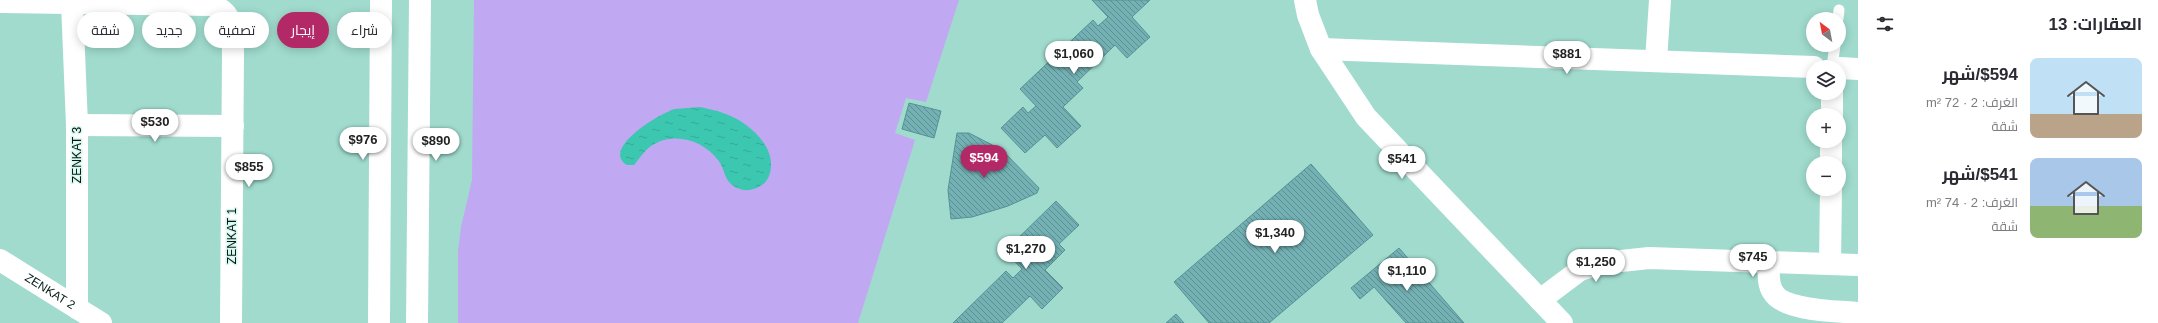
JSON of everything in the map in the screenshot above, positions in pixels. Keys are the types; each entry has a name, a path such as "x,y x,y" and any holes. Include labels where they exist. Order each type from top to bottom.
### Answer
{"street":[{"path":"379,323 381,0"},
{"path":"417,323 420,0"},
{"path":"420,42 430,0"},
{"path":"1305,0 1308,15 1321,48 1366,117 1562,323"},
{"path":"1656,61 1660,0"},
{"path":"0,2 72,3"},
{"name":"ZENKAT 1","path":"72,3 211,5 221,8 228,17 232,27 233,53 231,323"},
{"name":"ZENKAT 3","path":"72,3 77,125 77,308"},
{"path":"1321,48 1806,67"},
{"path":"1846,68 1858,69"},
{"path":"77,125 233,126"},
{"path":"1830,264 1831,196"},
{"path":"1540,300 1580,270 1602,263 1649,258 1858,266"},
{"name":"ZENKAT 2","path":"0,260 101,323"},
{"path":"1769,262 1769,282 1773,294 1783,302 1808,309 1858,313"}],"shaded area":[{"path":"474,0 959,0 926,102 906,98 895,133 915,140 858,323 458,323 458,251 461,227 472,180"}],"water":[{"path":"700,107 720,112 739,120 761,139 770,155 771,164 769,176 762,185 750,190 738,189 729,182 720,163 712,153 704,147 687,140 669,139 660,141 648,148 634,165 627,165 621,158 621,150 626,141 646,124 675,109"}],"building":[{"path":"1092,0 1150,0 1132,17 1150,37 1127,58 1115,45 1077,82 1083,88 1063,107 1081,126 1057,148 1045,135 1025,153 1001,128 1023,107 1028,113 1036,106 1020,89 1093,20 1098,26 1108,17"},
{"path":"909,103 941,111 934,138 902,129"},
{"path":"957,133 969,133 1002,150 1039,188 1037,193 1008,206 972,217 951,219 948,190"},
{"path":"1311,164 1373,235 1269,323 1209,323 1174,282"},
{"path":"1056,201 1079,225 1059,244 1065,250 1045,270 1063,288 1042,309 1030,296 1002,323 953,323 1006,271 1013,278 1022,269 1005,251"},
{"path":"1399,248 1464,323 1406,323 1374,287 1360,299 1351,288"},
{"path":"1176,314 1184,323 1166,323"}]}
